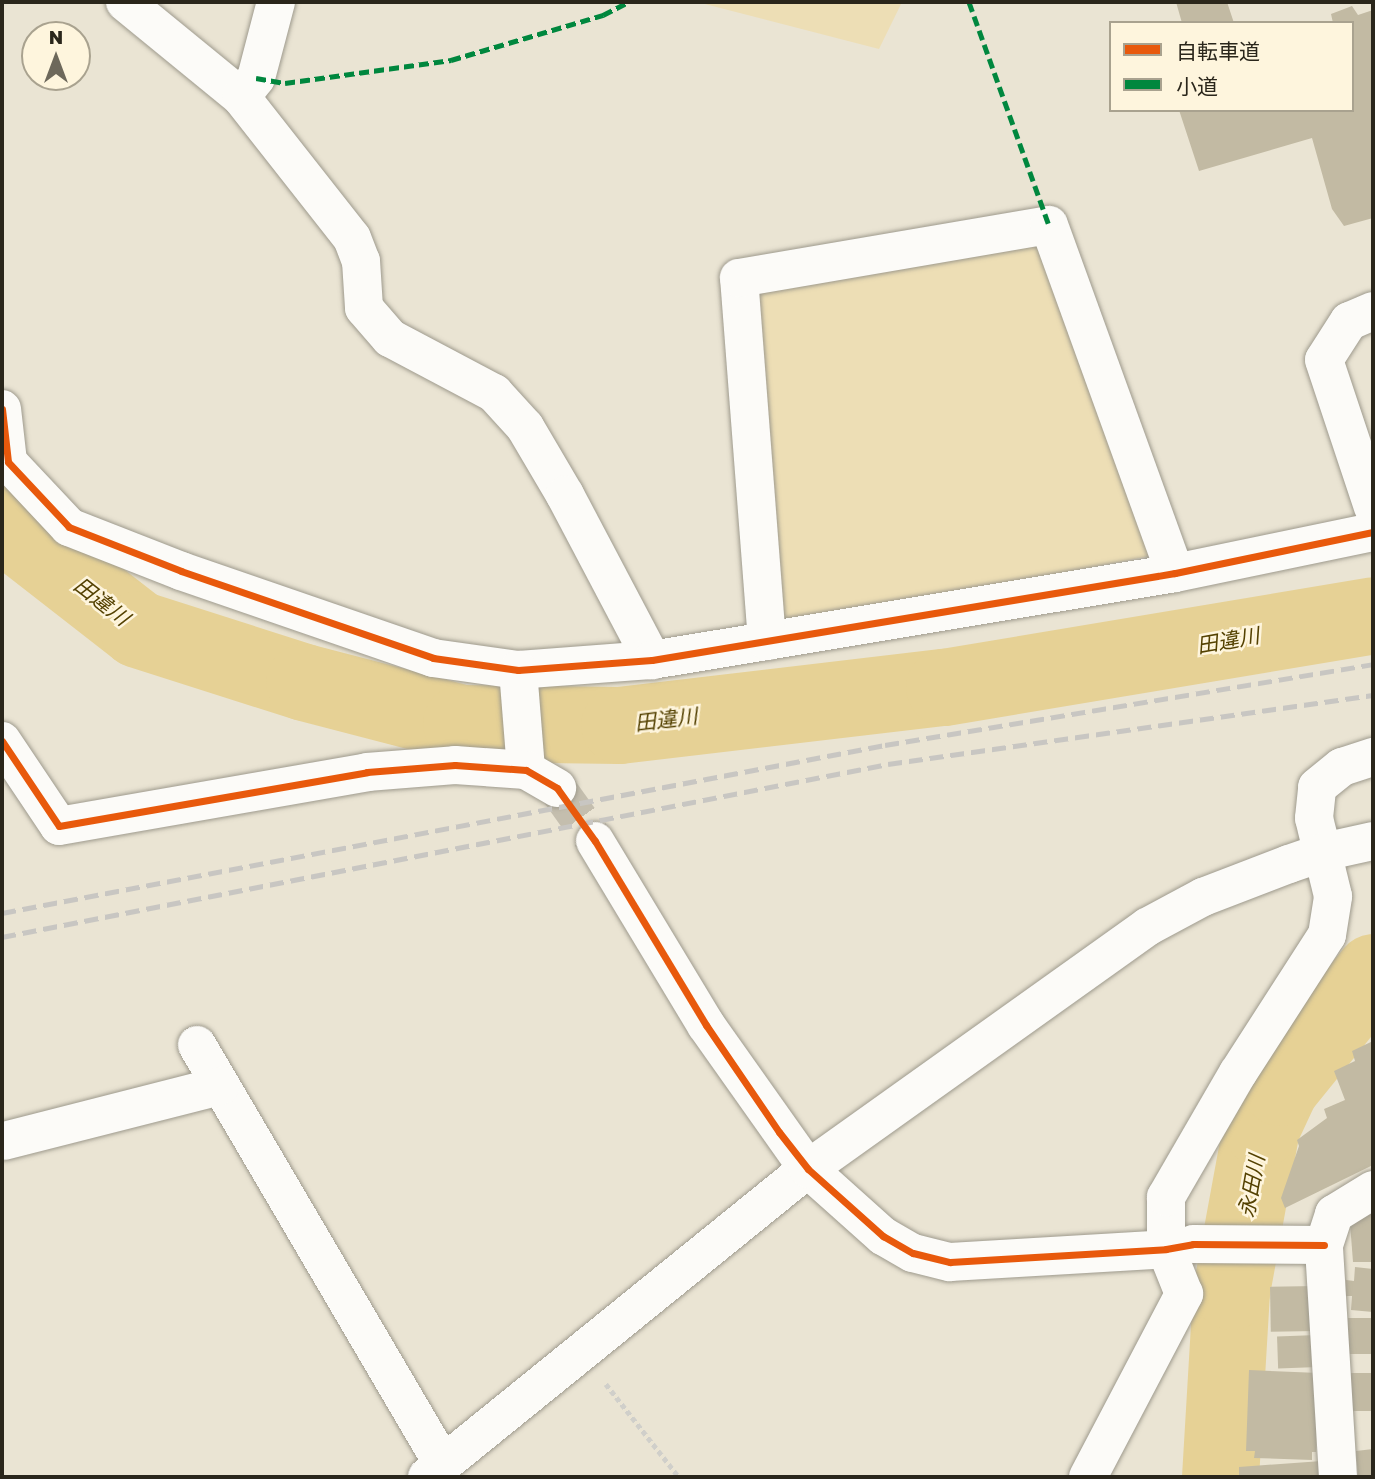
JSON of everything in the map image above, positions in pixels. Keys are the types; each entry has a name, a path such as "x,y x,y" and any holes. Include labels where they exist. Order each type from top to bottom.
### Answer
{"street":[{"path":"125,2 241,97 352,238 361,261 364,308 390,338 495,393 525,427 565,495 652,660"},
{"path":"241,97 256,78 276,2"},
{"path":"767,641 739,278 1049,225 1175,573"},
{"path":"1373,312 1349,321 1324,360 1373,507"},
{"path":"2,410 8,462 69,527 181,571 433,658 518,670 652,660 1175,573 1373,532"},
{"path":"2,741 59,826 367,772 454,765 541,779 518,670"},
{"path":"1088,1477 1184,1294 1179,1247 1166,1197 1238,1073 1327,934 1333,896 1314,818 1317,786 1342,767 1373,757"},
{"path":"595,841 706,1024 808,1169 883,1236 914,1252 950,1262 1179,1247 1313,1246"},
{"path":"197,1045 435,1471 808,1169 1147,927 1203,897 1323,852 1373,841"},
{"path":"4,1141 220,1086"},
{"path":"1338,1477 1313,1246 1334,1214 1373,1190"}],"path":[{"path":"603,1380 679,1477"}],"shaded area":[{"path":"697,2 902,2 879,49"},
{"path":"1043,244 1150,556 788,625 776,619 752,291"}],"building":[{"path":"1176,2 1227,2 1233,21 1181,21"},
{"path":"1352,6 1358,15 1373,10 1373,218 1344,226 1332,209 1312,138 1199,171 1180,112 1354,112 1354,21 1333,21 1331,14"},
{"path":"1373,1041 1373,1165 1285,1208 1281,1198 1299,1146 1297,1140 1327,1118 1324,1109 1345,1100 1334,1071 1355,1061 1352,1051"},
{"path":"1373,1208 1373,1262 1353,1262 1350,1223"},
{"path":"1355,1267 1373,1269 1373,1312 1351,1310 1352,1296 1345,1296 1346,1280 1354,1281"},
{"path":"1316,1286 1317,1331 1271,1332 1270,1287"},
{"path":"1348,1318 1373,1318 1373,1354 1348,1354"},
{"path":"1317,1335 1318,1367 1278,1368 1277,1336"},
{"path":"1249,1370 1319,1373 1316,1452 1312,1452 1312,1460 1254,1458 1255,1451 1246,1451"},
{"path":"1350,1373 1373,1373 1373,1411 1350,1411"},
{"path":"1373,1449 1373,1477 1358,1477 1356,1451"},
{"path":"1322,1461 1323,1477 1239,1477 1239,1467"}],"waterway":[{"name":"田違川","path":"2,523 138,629 304,682 461,723 619,725 944,687 1373,615"},
{"name":"永田川","path":"1220,1477 1231,1291 1261,1128 1280,1087 1373,972"}],"tunnel":[{"path":"557,788 595,841"}],"railway":[{"path":"2,913 885,745 1373,664"},
{"path":"2,937 888,764 1373,695"}],"marked path":[{"path":"256,78 285,83 451,60 603,15 628,2"},
{"path":"969,2 1049,225"}],"cycle path":[{"path":"2,409 8,462 69,527 181,571 433,658 518,670 652,660 1175,573 1373,532"},
{"path":"2,741 59,826 367,772 455,765 526,770 557,788 595,841 706,1025 779,1132 808,1169 883,1236 913,1253 950,1262 1166,1249 1193,1244 1324,1245"}]}
